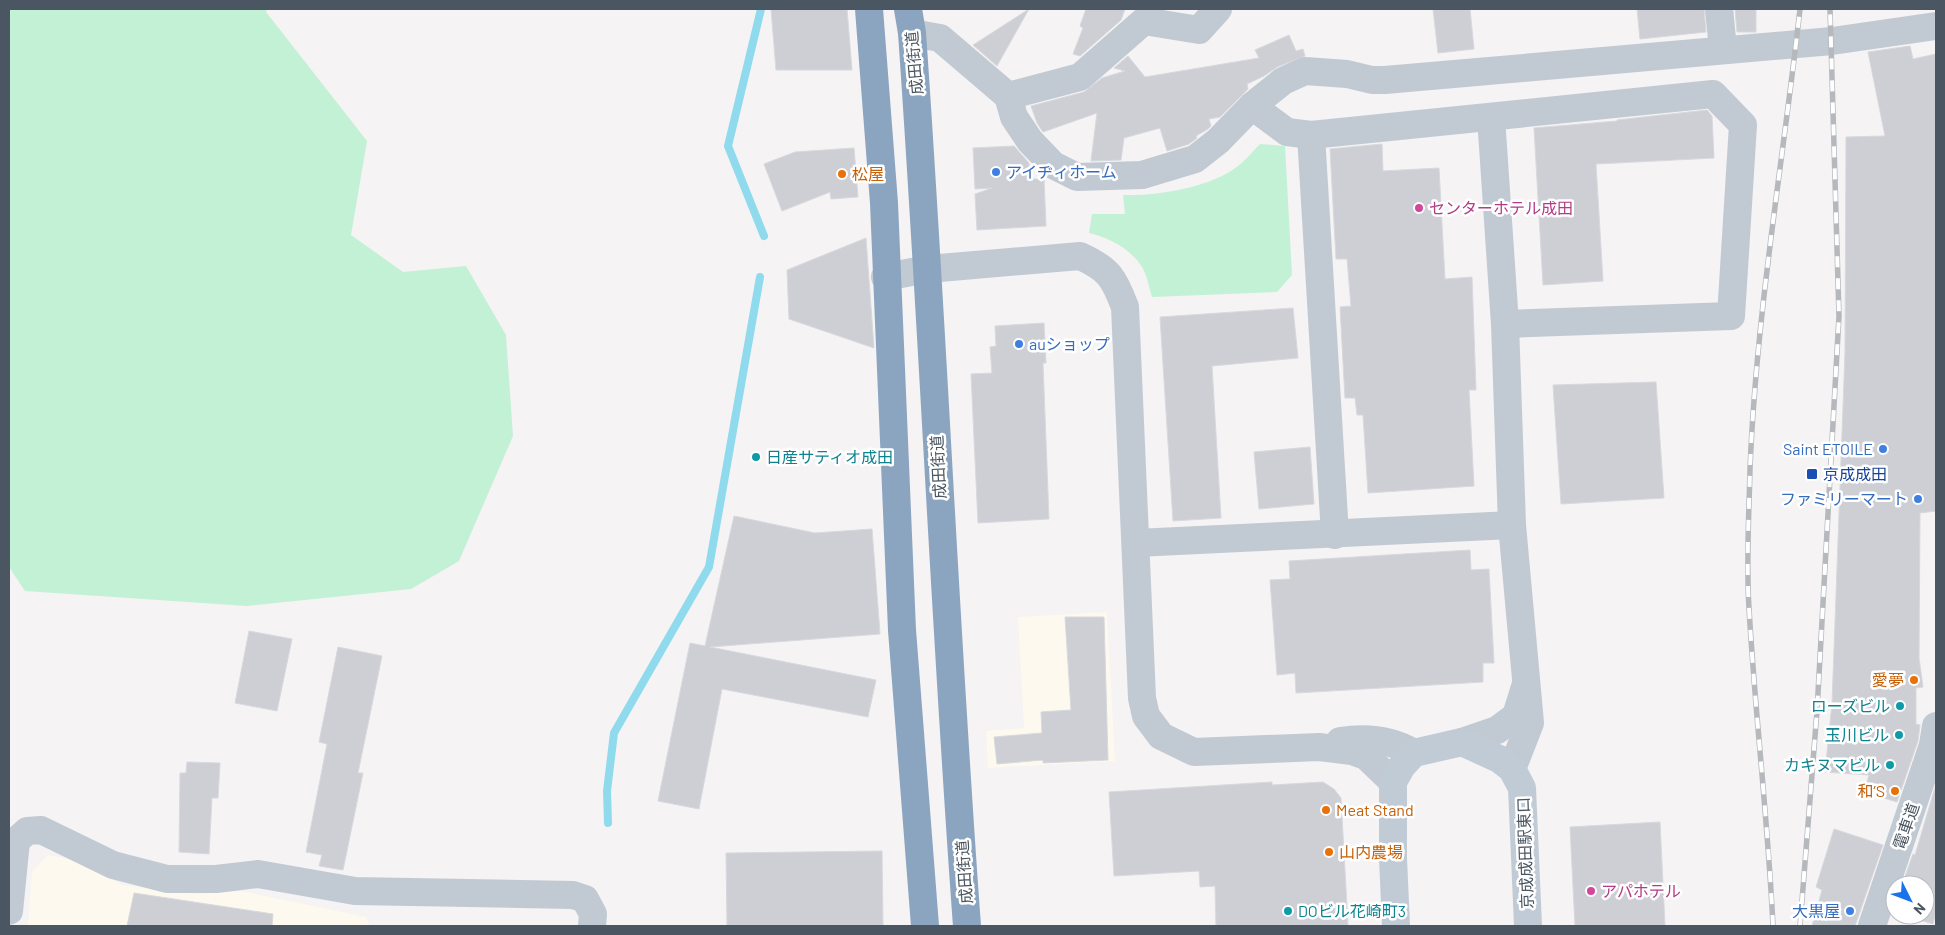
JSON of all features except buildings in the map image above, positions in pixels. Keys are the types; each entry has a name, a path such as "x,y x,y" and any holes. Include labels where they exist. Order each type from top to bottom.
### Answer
{"highway":[{"path":"868,9 884,203 885,277 902,630 926,926"},
{"name":"成田街道","path":"910,21 928,270 944,576 967,926"}],"street":[{"path":"1008,96 1080,77 1144,21 1199,30 1218,9"},
{"path":"1719,9 1723,49"},
{"path":"910,21 940,38 1008,96 1014,117 1030,141 1054,165 1076,177 1142,175 1195,160 1218,142 1252,106 1283,81 1305,72 1347,74 1372,80 1385,80 1723,49 1832,41 1936,26"},
{"path":"1252,106 1287,132 1311,135 1713,94 1742,125 1731,316 1505,324"},
{"path":"1462,742 1499,759 1512,769 1530,723 1512,525 1505,324 1491,117"},
{"path":"1311,135 1335,535"},
{"path":"885,277 928,270 1080,256 1097,263 1115,281 1125,307 1142,698 1146,716 1161,736 1194,752 1319,747 1352,751 1366,756 1393,782"},
{"path":"1136,543 1335,535 1512,525"},
{"path":"1396,926 1392,858 1393,782 1402,766 1414,753 1462,742 1497,730 1516,716 1526,683"},
{"path":"1319,747 1342,741 1379,740 1403,746 1414,753"},
{"name":"電車道","path":"1872,926 1935,740"},
{"name":"京成成田駅東口","path":"1512,769 1522,788 1524,801 1528,926"},
{"path":"9,905 16,841 27,831 41,830 113,865 167,879 216,879 258,874 355,891 573,894 585,899 593,914 592,926"}],"shaded area":[{"path":"1107,612 1115,761 988,768 986,731 1024,728 1018,617"},
{"path":"48,855 73,860 123,885 197,894 241,891 366,917 370,926 28,926 32,872"}],"green space":[{"path":"9,9 268,9 266,12 367,141 351,235 403,272 466,266 506,335 513,436 459,561 411,589 247,606 25,591 9,567"},
{"path":"1260,144 1285,146 1292,275 1277,292 1152,297 1147,277 1137,260 1125,249 1111,241 1089,233 1092,214 1125,214 1123,195 1167,192 1213,180 1238,166"}],"waterway":[{"path":"761,9 728,146 764,236"},
{"path":"608,823 607,791 614,733 709,567 760,277"}],"railway":[{"path":"1773,926 1749,608 1748,521 1753,411 1758,354 1800,9"},
{"path":"1800,926 1817,711 1839,316 1830,9"}],"place":[{"name":"アイヂィホーム","path":"996,172"},
{"name":"松屋","path":"842,174"},
{"name":"センターホテル成田","path":"1419,208"},
{"name":"auショップ","path":"1019,344"},
{"name":"Saint ETOILE","path":"1883,449"},
{"name":"日産サティオ成田","path":"756,457"},
{"name":"京成成田","path":"1812,474"},
{"name":"ファミリーマート","path":"1918,499"},
{"name":"愛夢","path":"1914,680"},
{"name":"ローズビル","path":"1900,706"},
{"name":"玉川ビル","path":"1899,735"},
{"name":"カキヌマビル","path":"1890,765"},
{"name":"和’S","path":"1895,791"},
{"name":"Meat Stand","path":"1326,810"},
{"name":"山内農場","path":"1329,852"},
{"name":"アパホテル","path":"1591,891"},
{"name":"DOビル花崎町3","path":"1288,911"},
{"name":"大黒屋","path":"1850,911"}]}
